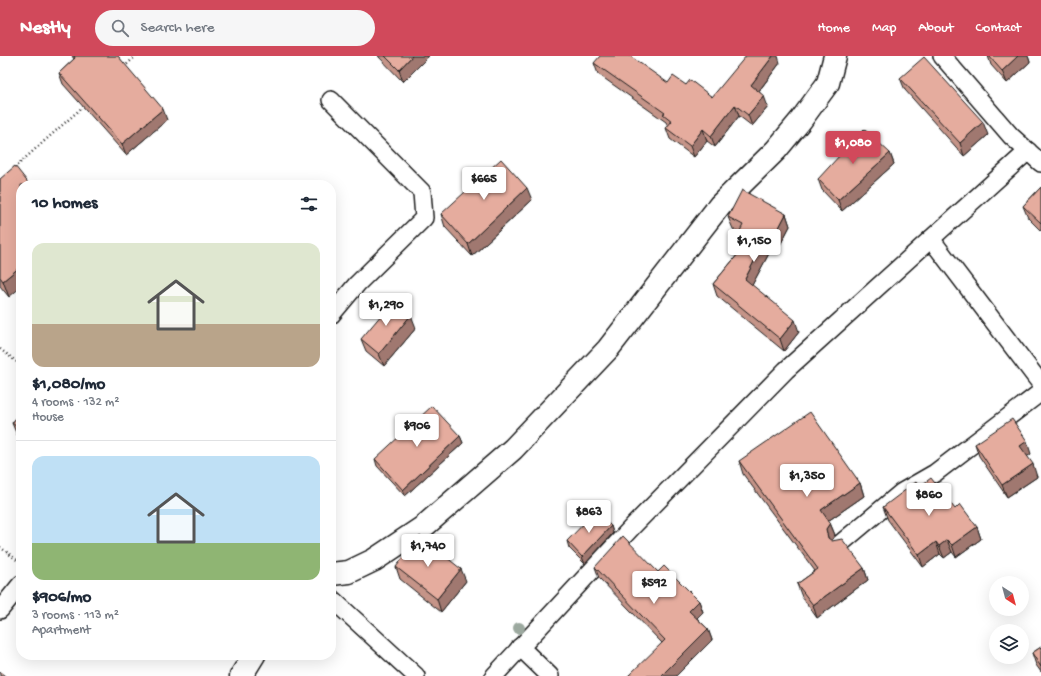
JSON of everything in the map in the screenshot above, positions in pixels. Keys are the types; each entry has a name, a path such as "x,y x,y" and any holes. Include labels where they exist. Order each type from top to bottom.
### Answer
{"street":[{"path":"336,573 349,572 374,560 422,528 513,449 608,349 720,205 776,150 791,132 828,83 835,56"},
{"path":"241,676 251,660"}],"lane":[{"path":"942,56 1011,136 1041,163"},
{"path":"331,100 422,192 424,218 357,284 336,309"},
{"path":"494,676 633,526 786,370 1028,151"},
{"path":"931,239 1041,384"},
{"path":"840,544 902,492 936,473 1041,392"},
{"path":"0,610 16,590"},
{"path":"336,603 416,676"},
{"path":"520,647 550,676"}],"path":[{"path":"122,69 136,56"},
{"path":"10,171 90,99"},
{"path":"0,349 16,361"},
{"path":"0,547 16,558"}],"building":[{"path":"74,56 118,56 163,109 122,144 59,73 75,58"},
{"path":"385,56 412,56 399,70"},
{"path":"600,56 630,56 668,83 673,76 686,85 690,80 712,97 746,56 773,56 751,85 764,96 748,115 735,105 711,136 703,129 690,146 666,128 672,121 663,114 665,113 594,63"},
{"path":"989,56 1018,56 1002,71"},
{"path":"924,57 983,122 960,143 900,78"},
{"path":"864,129 890,153 838,200 818,179"},
{"path":"501,159 527,188 468,244 441,214"},
{"path":"15,166 26,180 16,180 16,270 3,281 0,277 0,179"},
{"path":"1041,187 1041,223 1023,206"},
{"path":"742,190 786,214 774,237 768,234 745,279 795,320 780,339 713,284 749,241 738,235 743,225 728,217"},
{"path":"393,301 411,315 379,354 361,339"},
{"path":"432,406 460,436 403,490 375,459"},
{"path":"810,412 860,483 821,510 830,523 826,529 828,538 832,541 842,539 864,568 813,605 797,584 818,569 739,461"},
{"path":"16,418 16,426 12,423"},
{"path":"1012,419 1027,441 1020,446 1033,464 1002,485 975,444"},
{"path":"931,478 955,509 960,504 977,527 952,545 947,540 939,546 936,542 919,555 883,507 916,482 919,487"},
{"path":"596,511 611,526 582,557 567,541"},
{"path":"420,536 461,569 437,599 396,567"},
{"path":"623,536 658,572 664,566 699,601 689,611 708,629 661,676 628,676 665,640 595,567"},
{"path":"1041,647 1041,667 1032,653"}]}
